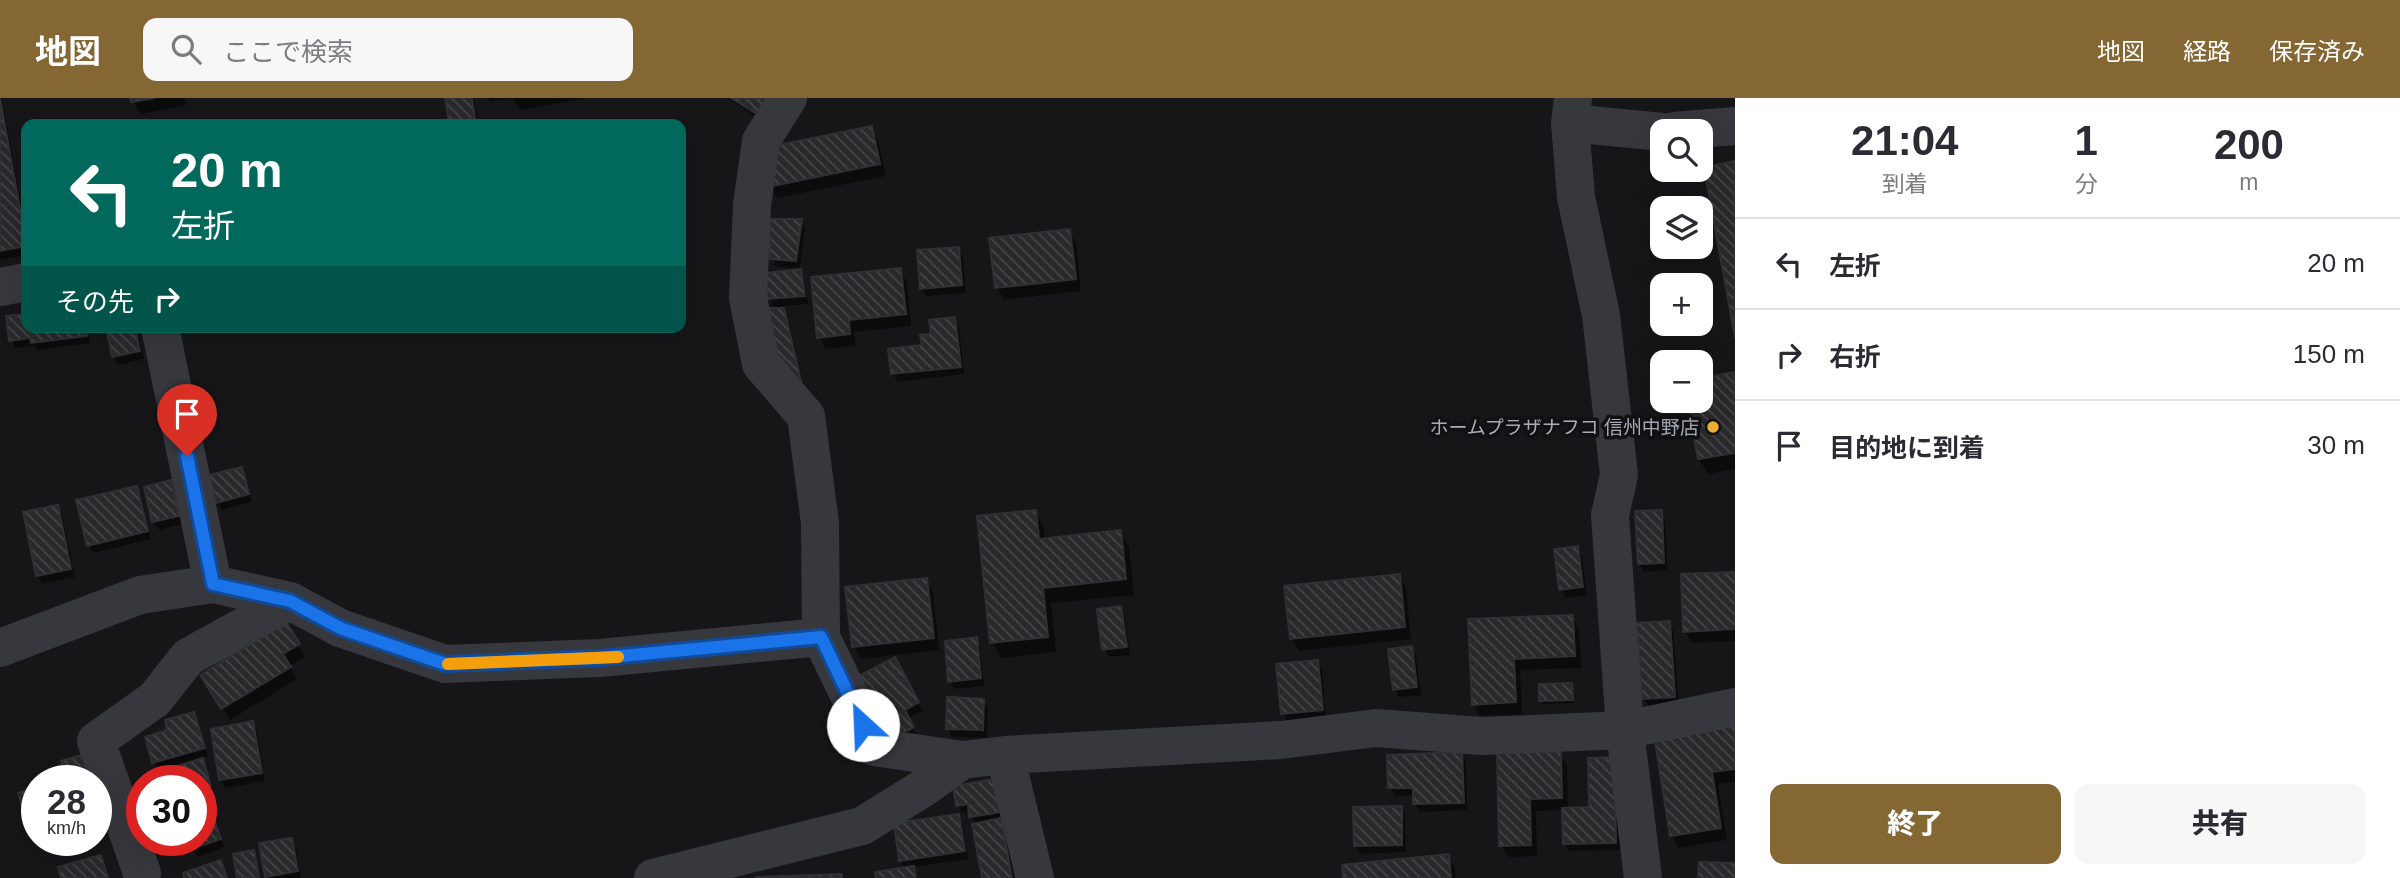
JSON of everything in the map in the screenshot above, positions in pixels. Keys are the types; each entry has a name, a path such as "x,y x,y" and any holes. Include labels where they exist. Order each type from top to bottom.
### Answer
{"street":[{"path":"788,98 761,141 751,205 748,298 761,364 806,416 820,523 821,637 874,747 962,760 1005,755 1281,740 1376,728 1482,736 1625,730 1735,707"},
{"path":"1643,878 1625,730 1610,515 1619,475 1601,315 1576,197 1571,111 1650,129"},
{"path":"1713,128 1735,126"},
{"path":"0,287 21,283"},
{"path":"161,333 213,584"},
{"path":"0,648 140,595 213,584 290,601 340,628 445,664 600,658 821,637"},
{"path":"142,873 96,741 155,699 188,657 290,601"},
{"path":"1005,755 1035,878"},
{"path":"653,878 862,826 928,785 962,760"}],"building":[{"path":"0,98 21,214 21,247 0,251"},
{"path":"130,98 155,98 131,102"},
{"path":"445,98 472,98 475,118 448,119"},
{"path":"731,98 778,98 765,119"},
{"path":"872,126 880,164 768,187 778,145"},
{"path":"1735,161 1735,338 1713,217 1713,196 1709,196 1707,182 1713,182 1713,165"},
{"path":"770,219 802,219 796,261 770,259"},
{"path":"1070,229 1076,279 995,288 989,238"},
{"path":"959,247 962,285 920,289 917,250"},
{"path":"901,268 906,314 849,320 850,334 817,338 811,277"},
{"path":"801,269 805,296 767,299 766,273"},
{"path":"767,308 784,308 802,385 776,359"},
{"path":"21,314 21,333 87,333 87,336 31,343 30,338 9,341 6,316"},
{"path":"955,317 961,367 891,374 888,349 922,345 920,335 931,334 929,320"},
{"path":"107,333 136,333 140,351 112,357"},
{"name":"ホームプラザナフコ 信州中野店","path":"1735,372 1735,453 1698,459 1689,413 1713,413 1713,376"},
{"path":"242,467 249,494 216,503 209,475"},
{"path":"171,480 179,516 152,522 144,487"},
{"path":"137,486 148,531 87,546 76,500"},
{"path":"58,505 71,569 36,576 23,512"},
{"path":"1036,510 1039,539 1121,530 1126,579 1043,588 1048,637 990,643 977,516"},
{"path":"1662,510 1664,563 1638,564 1635,511"},
{"path":"1578,546 1583,587 1559,590 1554,549"},
{"path":"1735,572 1735,629 1683,632 1681,574"},
{"path":"1400,574 1405,627 1290,639 1284,586"},
{"path":"927,578 934,638 852,647 845,587"},
{"path":"1121,606 1127,647 1102,650 1097,609"},
{"path":"1573,615 1575,656 1514,659 1516,702 1472,705 1468,619"},
{"path":"1670,621 1675,697 1642,699 1637,623"},
{"path":"286,622 300,644 283,654 291,667 221,709 200,675"},
{"path":"977,637 981,678 948,682 945,641"},
{"path":"1412,646 1417,687 1393,690 1388,649"},
{"path":"895,657 919,702 905,710 914,727 892,739 859,676"},
{"path":"1318,660 1323,710 1281,714 1276,664"},
{"path":"1572,683 1573,700 1539,701 1539,684"},
{"path":"947,697 984,699 983,730 946,729"},
{"path":"194,712 205,748 152,763 145,737 167,730 165,720"},
{"path":"253,721 262,773 219,780 211,729"},
{"path":"1735,723 1735,769 1712,772 1721,828 1670,836 1654,735"},
{"path":"1561,751 1562,798 1530,799 1531,845 1499,846 1497,753"},
{"path":"1462,752 1464,803 1413,804 1413,788 1388,788 1387,755"},
{"path":"82,755 85,765 62,765 61,761"},
{"path":"1614,757 1616,843 1563,844 1562,808 1589,807 1588,758"},
{"path":"203,758 205,765 180,765"},
{"path":"996,779 1002,812 969,817 968,804 956,806 953,786"},
{"path":"1402,806 1402,845 1354,846 1353,807"},
{"path":"959,814 965,851 899,861 894,823"},
{"path":"1001,818 1012,878 982,878 972,824"},
{"path":"292,838 298,871 265,877 259,843"},
{"path":"254,850 259,878 237,878 233,854"},
{"path":"1449,854 1451,878 1343,878 1342,865"},
{"path":"101,856 108,878 61,878 58,867"},
{"path":"221,860 227,878 184,878 183,873"},
{"path":"1699,862 1735,863 1735,878 1698,878"},
{"path":"914,866 916,878 876,878 875,872"},
{"path":"842,874 842,878 755,877"}],"slow traffic":[{"path":"448,664 618,657"}],"place":[{"name":"ホームプラザナフコ 信州中野店","path":"1713,427"}],"route":[{"path":"187,456 213,584 290,601 340,628 445,664 600,658 821,637 863,725"}]}
